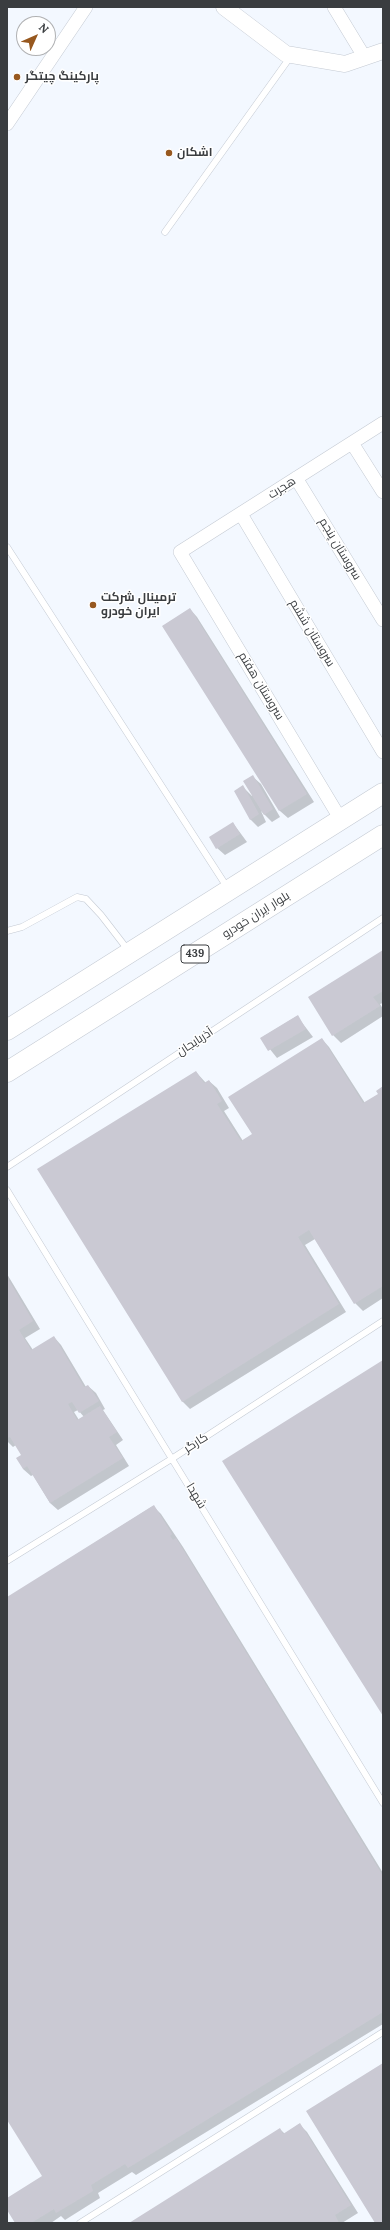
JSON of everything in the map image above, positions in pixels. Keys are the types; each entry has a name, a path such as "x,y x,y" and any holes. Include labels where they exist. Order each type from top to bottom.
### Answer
{"main road":[{"path":"7,1030 383,794"},
{"name":"بلوار ایران خودرو","path":"7,1072 383,836"}],"street":[{"path":"7,124 86,7"},
{"path":"224,7 286,54 344,64 383,51"},
{"path":"334,7 365,58"},
{"name":"هجرت","path":"180,552 383,424"},
{"path":"352,443 383,492"},
{"name":"سروستان پنجم","path":"296,478 383,620"},
{"name":"سروستان ششم","path":"241,514 383,752"},
{"name":"سروستان هفتم","path":"180,552 341,820"}],"lane":[{"path":"165,232 292,55"},
{"path":"7,547 229,890"},
{"path":"7,931 22,926 77,897 86,899 101,915 130,952"},
{"name":"آذربایجان","path":"7,1167 383,918"},
{"name":"شهدا","path":"7,1190 383,1803"},
{"name":"کارگر","path":"7,1562 172,1458 383,1321"},
{"path":"80,2223 383,2032"}],"building":[{"path":"190,608 307,794 279,811 162,626"},
{"path":"253,775 273,809 264,815 243,781"},
{"path":"243,785 259,814 250,820 234,791"},
{"path":"233,822 240,834 216,849 209,837"},
{"path":"383,950 383,991 373,997 380,1006 332,1036 308,997"},
{"path":"298,1015 306,1029 268,1051 260,1038"},
{"path":"322,1038 363,1103 378,1094 376,1091 383,1086 383,1286 354,1304 309,1230 298,1237 339,1304 182,1402 37,1169 196,1071 204,1083 209,1080 222,1101 217,1104 241,1141 252,1134 228,1097"},
{"path":"7,1277 33,1321 19,1330 31,1350 54,1336 84,1387 88,1385 99,1401 79,1413 72,1402 68,1404 77,1420 100,1406 117,1432 109,1437 123,1458 50,1503 27,1466 23,1469 16,1458 21,1455 10,1437 7,1438"},
{"path":"383,1360 383,1716 222,1461"},
{"path":"154,1505 172,1534 170,1536 173,1540 176,1538 383,1876 383,2012 128,2168 125,2164 91,2185 93,2191 56,2213 54,2209 31,2223 15,2223 7,2210 7,2198 42,2176 7,2120 7,1597"},
{"path":"383,2063 383,2223 375,2223 306,2111"},
{"path":"300,2123 351,2205 335,2215 339,2223 129,2223 280,2128 283,2134"}],"place":[{"name":"پارکینگ چیتگر","path":"17,77"},
{"name":"اشکان","path":"169,153"},
{"name":"ترمینال شرکت ایران خودرو","path":"93,605"}]}
